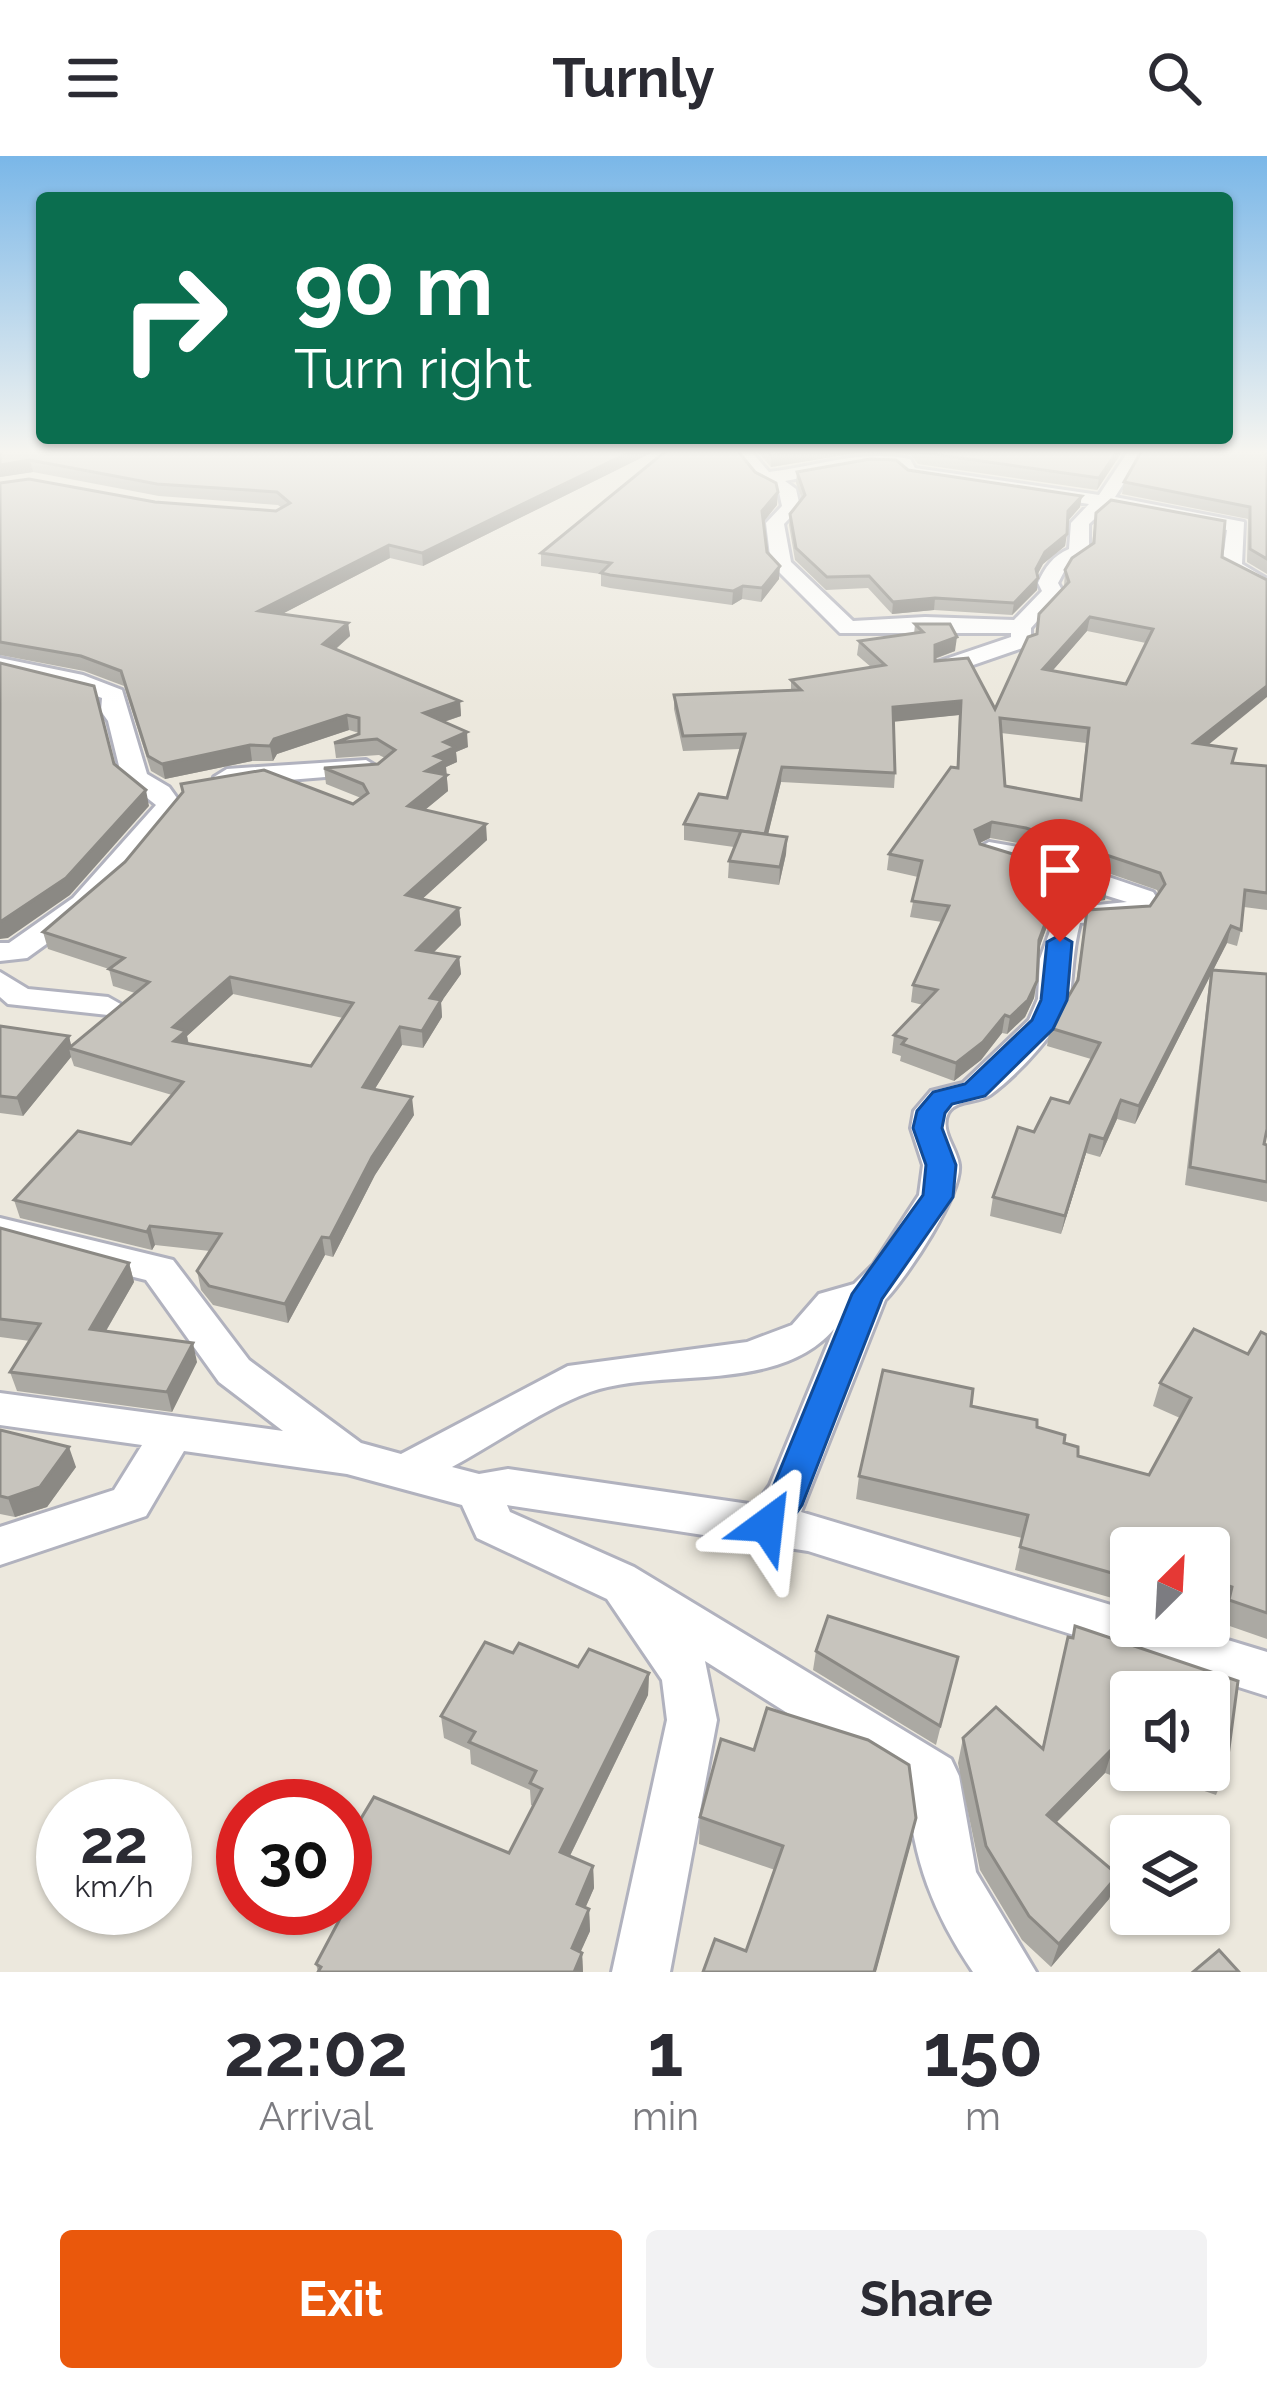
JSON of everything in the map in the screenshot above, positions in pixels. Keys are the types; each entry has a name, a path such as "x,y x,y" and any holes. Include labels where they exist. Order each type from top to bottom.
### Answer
{"street":[{"path":"777,535 782,564 848,628 925,623 1020,627 1053,592 1048,584 1061,558 1079,552 1080,535"},
{"path":"1236,535 1232,566 1267,588"},
{"path":"945,668 1023,640 1020,627"},
{"path":"0,665 76,680 114,695 113,711 120,720 135,778 160,792 169,805 151,830 91,890 85,904 16,952 0,952"},
{"path":"160,792 263,772 343,744"},
{"path":"263,772 313,774 379,767"},
{"path":"263,772 319,796"},
{"path":"767,1525 789,1495 868,1294 888,1273 914,1226 938,1197 941,1165 928,1128 931,1111 943,1098 975,1090 1043,1024 1054,1000 1055,959 1067,915 1136,912 1143,898 989,850"},
{"path":"6,996 107,1006"},
{"path":"0,1232 159,1270 234,1371 347,1457"},
{"path":"405,1472 583,1377 751,1357 806,1335 833,1304 868,1294"},
{"path":"0,1409 347,1457 479,1492 508,1487 808,1532 1267,1674"},
{"path":"0,1546 130,1503 171,1436"},
{"path":"479,1492 493,1525 617,1581 933,1775 937,1844 960,1908 1007,1972"},
{"path":"617,1581 686,1673 692,1720 641,1972"}],"building":[{"path":"0,535 460,535 422,553 389,545 259,611 348,623 323,644 460,701 424,713 467,732 444,742 455,747 435,756 446,760 426,771 447,775 408,806 486,824 406,895 459,908 417,950 459,957 430,998 441,1000 422,1031 400,1027 363,1087 412,1097 372,1157 330,1238 322,1237 285,1304 209,1286 197,1271 221,1234 150,1226 147,1232 14,1200 78,1131 131,1144 183,1082 69,1048 149,982 109,969 124,958 43,932 125,862 183,792 181,784 264,770 353,804 368,793 363,784 324,768 378,764 395,750 377,739 334,743 359,734 359,718 347,715 274,739 270,746 250,745 162,764 148,756 121,671 81,656 0,642","holes":["230,977 353,1003 311,1066 174,1041 186,1031 173,1027"]},
{"path":"563,535 765,535 767,552 780,566 762,588 743,586 733,591 610,575 601,573 611,563 541,553"},
{"path":"794,535 1066,535 1045,552 1036,569 1038,578 1014,603 935,598 893,602 869,576 827,577 796,548"},
{"path":"1095,535 1224,535 1222,557 1267,580 1267,686 1194,743 1236,749 1232,763 1267,766 1267,893 1245,890 1241,930 1231,926 1139,1106 1121,1100 1104,1139 1090,1135 1065,1216 993,1197 1018,1127 1034,1132 1051,1098 1069,1103 1100,1043 1050,1028 1078,980 1087,910 1150,906 1165,884 1160,873 1026,828 992,822 975,830 980,844 1108,883 1057,891 1039,940 1037,981 1028,1000 1010,1017 1005,1015 983,1042 956,1063 902,1044 906,1039 894,1035 937,990 913,985 949,906 912,901 922,861 889,854 951,767 958,768 961,701 893,707 895,773 782,767 765,834 684,824 699,794 727,798 745,734 683,736 674,695 801,690 791,680 885,665 859,641 923,632 915,624 950,624 957,637 935,645 935,661 968,658 995,709 1028,637 1037,634 1039,614 1069,582 1065,570 1072,558 1094,543","holes":["1090,617 1153,629 1126,684 1043,669","1000,718 1089,728 1081,800 1005,786"]},
{"path":"1250,535 1267,535 1267,559 1250,549"},
{"path":"0,663 94,686 114,764 146,790 66,878 0,922"},
{"path":"741,831 787,837 780,867 729,861"},
{"path":"1212,970 1267,974 1267,1182 1190,1167"},
{"path":"0,1026 69,1036 17,1098 0,1096"},
{"path":"0,1228 129,1263 90,1329 193,1343 167,1392 10,1372 40,1324 0,1319"},
{"path":"1194,1329 1248,1354 1261,1332 1267,1335 1267,1613 1230,1600 1230,1527 1110,1527 1110,1572 1020,1547 1028,1515 859,1476 883,1370 973,1389 971,1406 1037,1420 1037,1427 1065,1435 1064,1443 1078,1447 1078,1456 1149,1475 1191,1398 1160,1383"},
{"path":"0,1430 69,1447 40,1487 8,1498 0,1496"},
{"path":"828,1616 958,1657 940,1726 816,1651"},
{"path":"1075,1626 1110,1638 1110,1647 1137,1647 1208,1671 1110,1671 1110,1751 1047,1815 1110,1868 1110,1884 1059,1944 1029,1916 986,1846 963,1738 996,1707 1043,1749 1068,1637 1073,1638"},
{"path":"485,1642 513,1653 519,1643 578,1667 589,1649 649,1673 560,1852 593,1866 577,1904 589,1909 572,1948 582,1953 574,1972 318,1972 321,1967 316,1964 331,1935 372,1935 374,1797 509,1853 542,1789 530,1783 536,1771 469,1742 475,1732 441,1716"},
{"path":"1230,1678 1238,1681 1230,1741"},
{"path":"767,1708 868,1740 909,1765 916,1818 874,1972 703,1972 715,1939 746,1951 783,1846 700,1817 721,1739 754,1750"},
{"path":"1219,1950 1239,1972 1193,1972"}],"route":[{"path":"767,1525 789,1495 868,1294 888,1273 914,1226 938,1197 941,1165 928,1128 931,1111 943,1098 975,1090 1043,1024 1054,1000 1060,942"}]}
